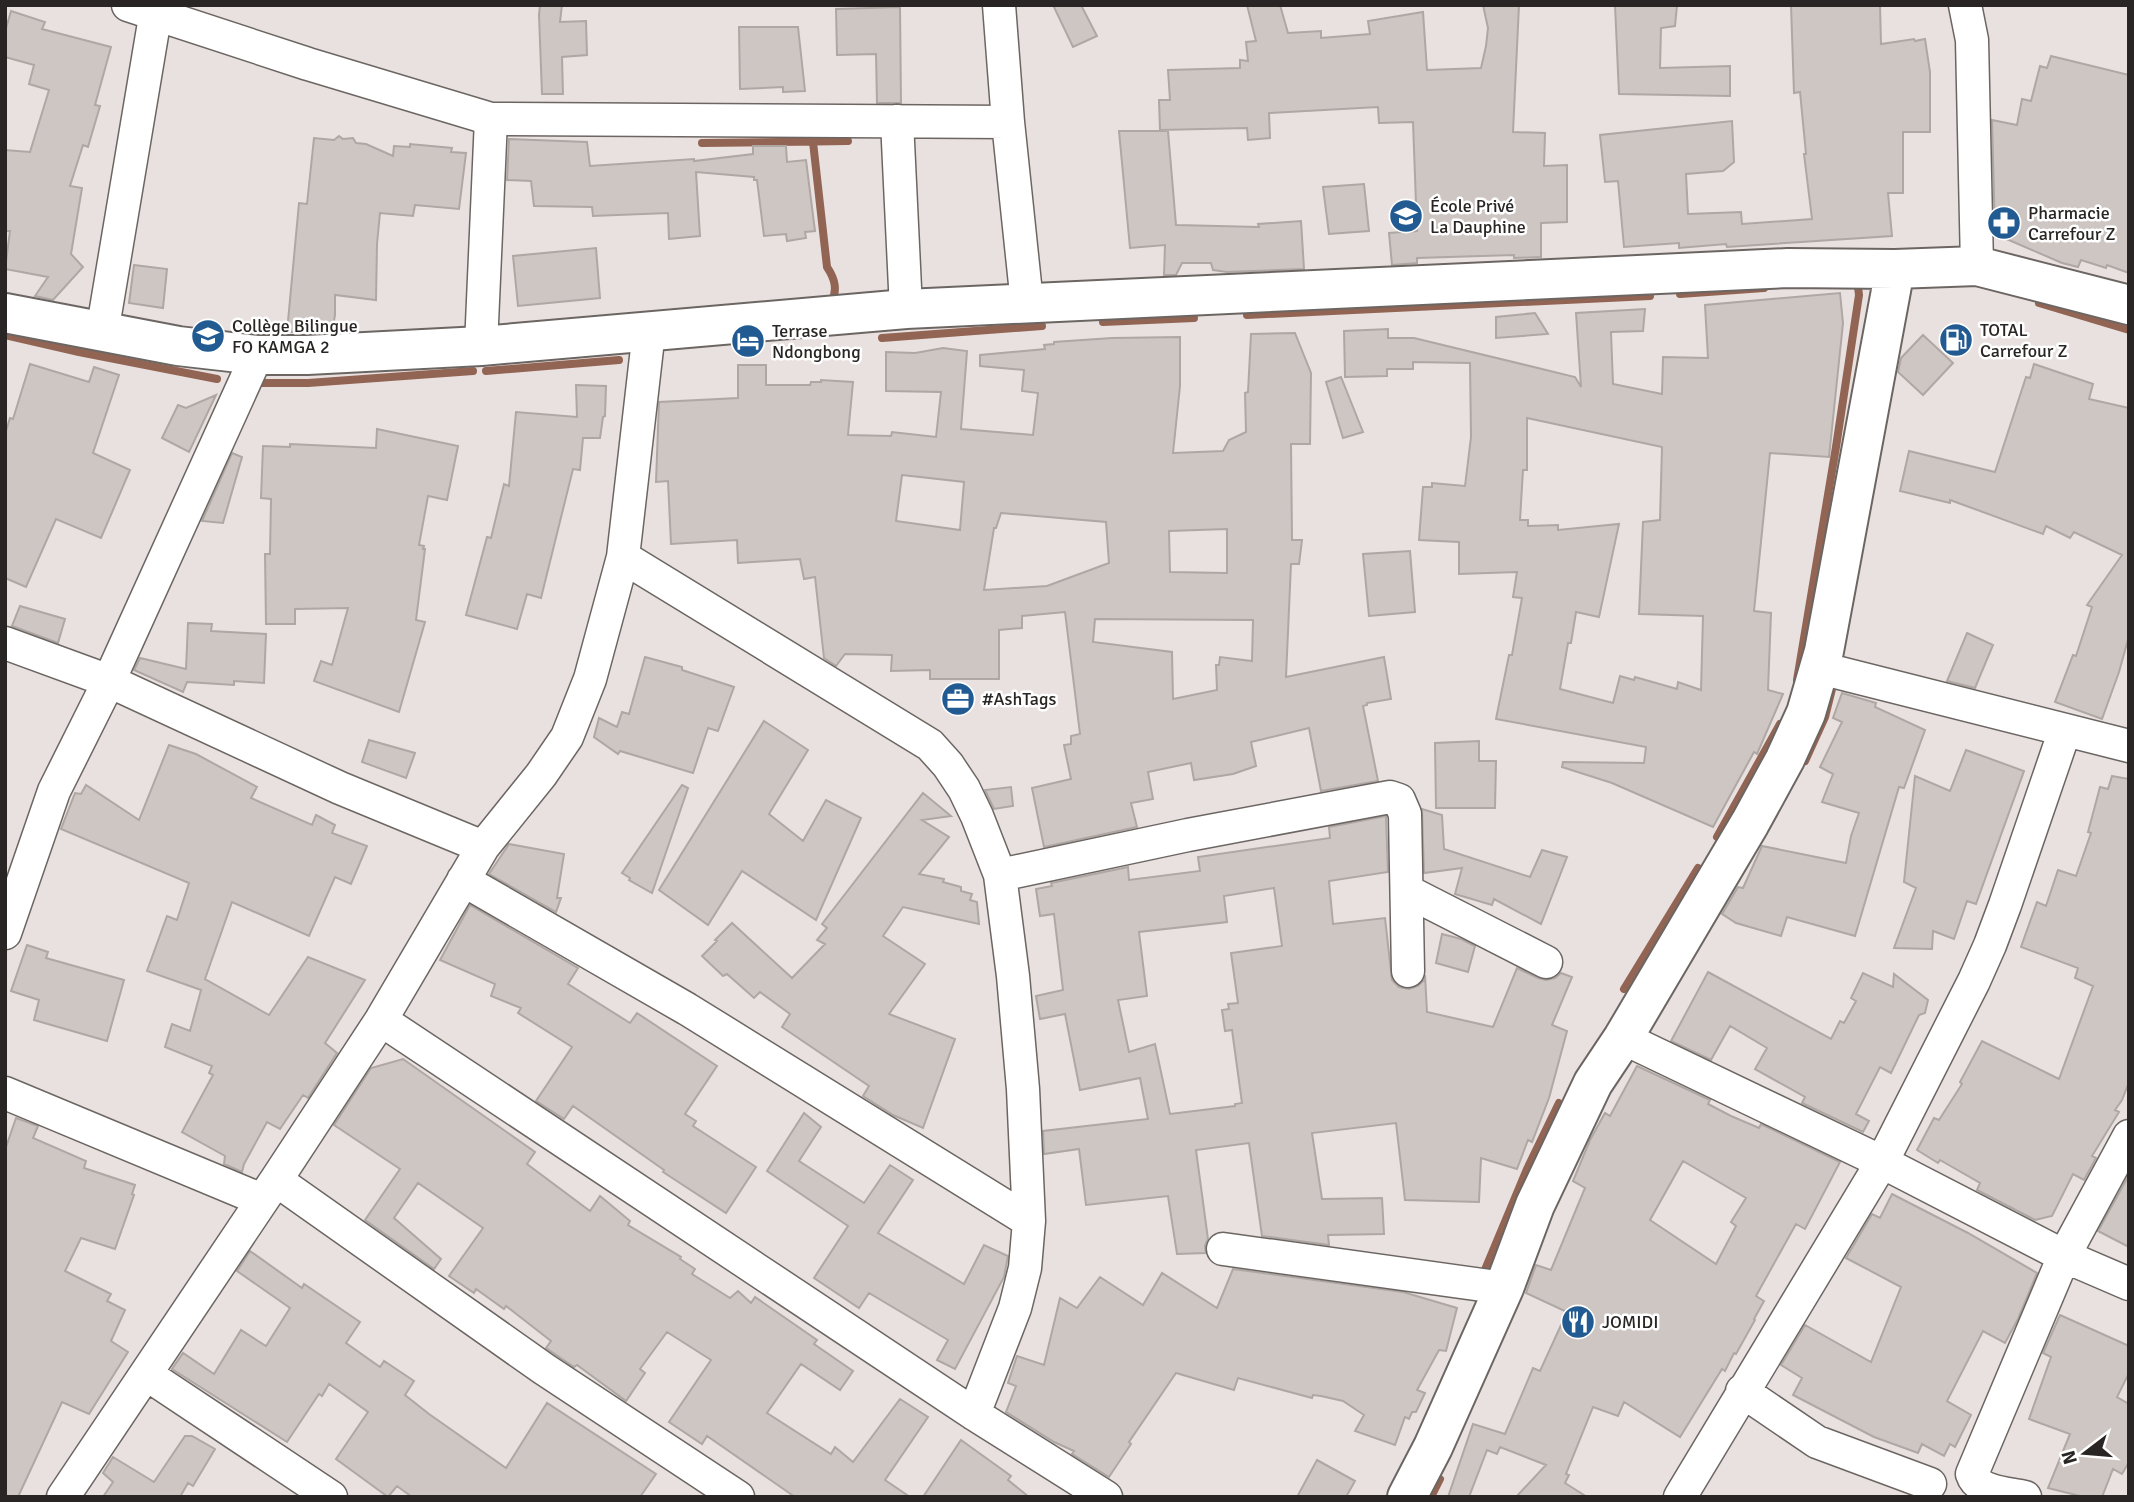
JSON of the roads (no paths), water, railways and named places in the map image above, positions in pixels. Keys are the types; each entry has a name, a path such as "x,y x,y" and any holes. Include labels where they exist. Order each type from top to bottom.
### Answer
{"main road":[{"path":"5,313 178,346 257,355 374,353 481,346 906,309 1788,268 1895,269 1978,266 2129,305"},
{"path":"1408,1497 1504,1288 1535,1205 1593,1083 1623,1038 1750,823 1807,713 1821,668 1895,269"}],"street":[{"path":"999,5 1027,303"},
{"path":"1965,5 1972,40 1978,266"},
{"path":"102,333 147,8 308,64 491,119 1008,122"},
{"path":"481,346 491,119"},
{"path":"897,121 906,309"},
{"path":"63,1497 381,1020 483,846 541,775 567,737 590,679 623,557 649,331"},
{"path":"5,933 54,791 109,681 257,355"},
{"path":"623,557 930,746 948,765 977,816 1000,875 1013,976 1029,1221 1026,1268 1015,1308 974,1414"},
{"path":"5,643 109,681 340,788 483,846"},
{"path":"1821,668 2129,746"},
{"path":"1680,1497 1882,1162 1990,945 2065,730"},
{"path":"1000,875 1188,835 1390,797 1399,800 1405,814 1408,971"},
{"path":"463,880 687,1009 1029,1221"},
{"path":"1407,891 1546,962"},
{"path":"381,1020 974,1414 1106,1497"},
{"path":"1623,1038 1882,1162 2064,1256 2129,1284"},
{"path":"5,1093 269,1190 738,1497"},
{"path":"2025,1497 1980,1487 1972,1474 2064,1256 2129,1136"},
{"path":"1223,1249 1504,1288"},
{"path":"146,1374 331,1497"},
{"path":"1742,1391 1817,1442 1930,1484"}],"waterway":[{"path":"702,143 848,141"},
{"path":"813,142 827,267 835,285 831,304"},
{"path":"1797,680 1859,295 1858,287 1850,283"},
{"path":"1680,294 1764,288"},
{"path":"1247,315 1650,296"},
{"path":"2039,303 2129,330"},
{"path":"1103,322 1194,318"},
{"path":"882,338 1042,326"},
{"path":"5,335 217,379"},
{"path":"486,371 619,360"},
{"path":"261,383 308,383 473,371"},
{"path":"1805,761 1825,717 1834,681"},
{"path":"1717,837 1780,724"},
{"path":"1624,989 1698,868"},
{"path":"1484,1272 1527,1169 1559,1103"},
{"path":"1431,1497 1440,1479"}],"place":[{"name":"École Privé La Dauphine","path":"1406,216"},
{"name":"Pharmacie Carrefour Z","path":"2004,223"},
{"name":"Collège Bilingue FO KAMGA 2","path":"208,336"},
{"name":"TOTAL Carrefour Z","path":"1956,340"},
{"name":"Terrase Ndongbong","path":"748,341"},
{"name":"#AshTags","path":"958,699"},
{"name":"JOMIDI","path":"1578,1322"}]}
